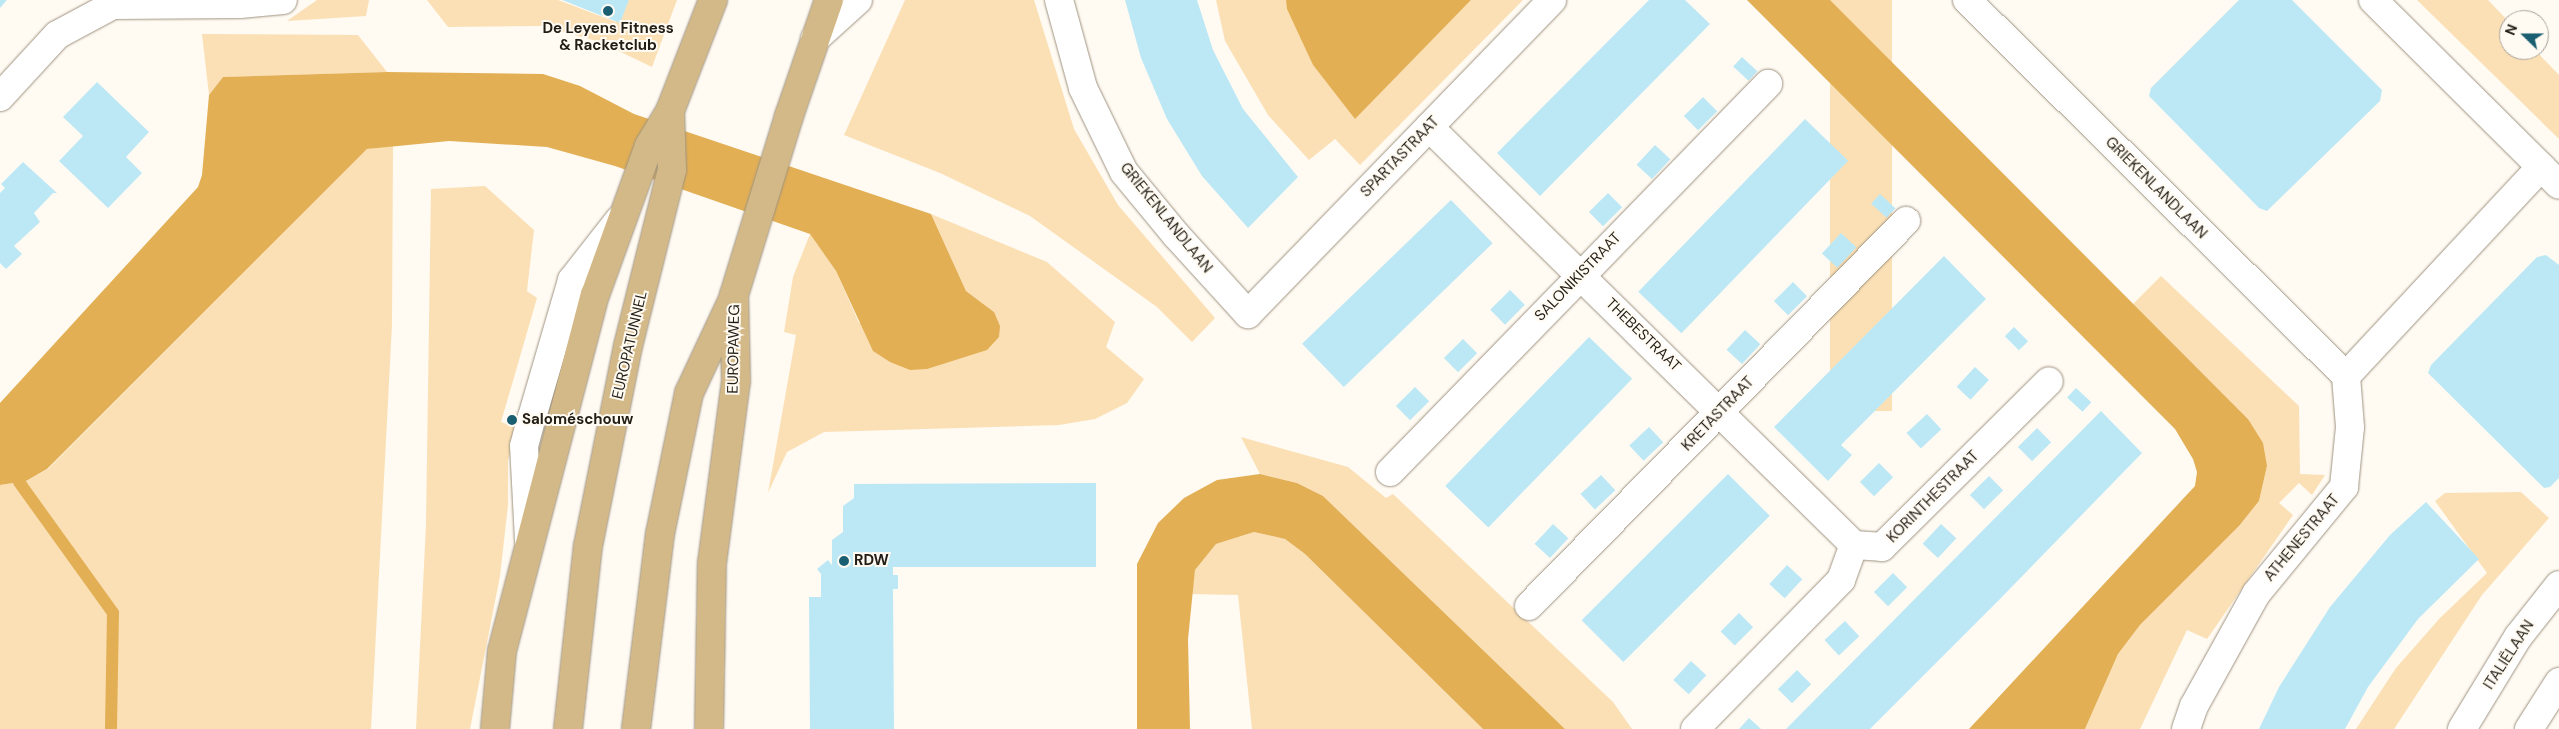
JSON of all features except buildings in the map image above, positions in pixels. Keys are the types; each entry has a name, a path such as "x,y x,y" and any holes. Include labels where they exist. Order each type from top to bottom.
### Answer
{"main road":[{"path":"496,729 502,651 595,294 619,220 649,146 670,111 713,0"},
{"name":"EUROPAWEG","path":"708,729 712,563 736,381 734,295 829,0"},
{"name":"EUROPATUNNEL","path":"568,729 588,546 628,346 672,170 670,111"},
{"path":"636,729 660,534 689,393 734,295"}],"street":[{"path":"0,97 57,35 76,10 113,5 240,4 283,0"},
{"path":"815,39 858,0"},
{"name":"GRIEKENLANDLAAN","path":"1059,0 1084,88 1124,172 1176,235 1248,314"},
{"name":"SPARTASTRAAT","path":"1248,314 1552,0"},
{"name":"GRIEKENLANDLAAN","path":"1967,0 2346,376"},
{"path":"2346,376 2550,176 2373,0"},
{"name":"SALONIKISTRAAT","path":"1390,472 1580,274 1768,84"},
{"name":"THEBESTRAAT","path":"1430,127 1721,411 1854,545"},
{"name":"KRETASTRAAT","path":"1529,606 1906,221"},
{"name":"ATHENESTRAAT","path":"2186,729 2194,706 2256,594 2344,487 2350,427 2346,376"},
{"name":"KORINTHESTRAAT","path":"1854,545 1882,547 2050,381"},
{"path":"1695,729 1841,580 1854,545"},
{"name":"ITALIËLAAN","path":"2462,729 2518,637 2559,585"},
{"path":"2529,729 2559,682"}],"shaded area":[{"path":"317,0 369,0 366,16 287,21"},
{"path":"427,0 558,0 616,22 625,0 677,0 652,67 600,42 542,26 448,27"},
{"path":"905,0 1034,0 1074,129 1118,205 1215,318 1192,342 1157,307 1030,216 940,173 844,135"},
{"path":"1216,0 1286,0 1313,65 1355,118 1471,0 1523,0 1360,165 1335,139 1309,160 1268,115 1225,41"},
{"path":"1286,0 1471,0 1355,119 1313,65 1287,9"},
{"path":"1747,0 1830,0 2248,419 2263,443 2267,466 2259,501 2239,526 2140,625 2118,654 2085,729 1969,729 2195,486 2197,472 2193,459 2175,429"},
{"path":"1830,0 1892,0 1892,411 1830,411"},
{"path":"2417,0 2488,0 2499,12 2499,60 2545,60 2559,75 2559,139"},
{"path":"202,34 358,35 387,72 223,77 209,95"},
{"path":"387,72 543,74 580,86 634,114 931,214 966,291 994,312 1000,326 999,337 987,350 927,369 910,370 890,362 873,351 836,271 810,234 615,166 547,147 449,141 367,149 47,469 26,481 0,485 0,403 198,187 202,175 209,95 223,77"},
{"path":"393,146 392,324 371,729 0,729 0,485 26,481 48,469 367,149"},
{"path":"485,186 534,230 527,291 537,298 501,422 518,428 508,460 508,505 500,576 470,729 416,729 426,524 431,189"},
{"path":"931,214 1047,262 1115,322 1106,347 1144,379 1127,403 1095,419 1059,425 824,432 787,452 768,493 796,335 784,332 793,277 810,234 836,271 859,323 994,312 966,291"},
{"path":"2161,276 2299,406 2300,474 2325,475 2312,495 2299,483 2279,503 2293,515 2207,639 2187,630 2140,729 2085,729 2118,654 2140,625 2239,526 2259,501 2267,466 2248,419 2133,304"},
{"path":"1241,437 1348,467 1386,498 1393,494 1613,702 1632,729 1565,729 1323,496 1297,483 1260,474"},
{"path":"1260,474 1297,483 1323,496 1565,729 1483,729 1305,554 1285,539 1254,532 1216,544 1195,570 1188,639 1190,729 1137,729 1137,564 1158,523 1184,498 1217,480"},
{"path":"2521,492 2549,518 2482,595 2394,729 2356,729 2396,668 2440,618 2487,573 2435,501 2445,493"},
{"path":"1254,532 1285,539 1305,554 1483,729 1252,729 1238,595 1190,594 1195,570 1216,544"}],"waterway":[{"path":"19,482 113,613 111,729"}],"place":[{"name":"De Leyens Fitness & Racketclub","path":"608,11"},
{"name":"Saloméschouw","path":"512,420"},
{"name":"RDW","path":"844,561"}]}
